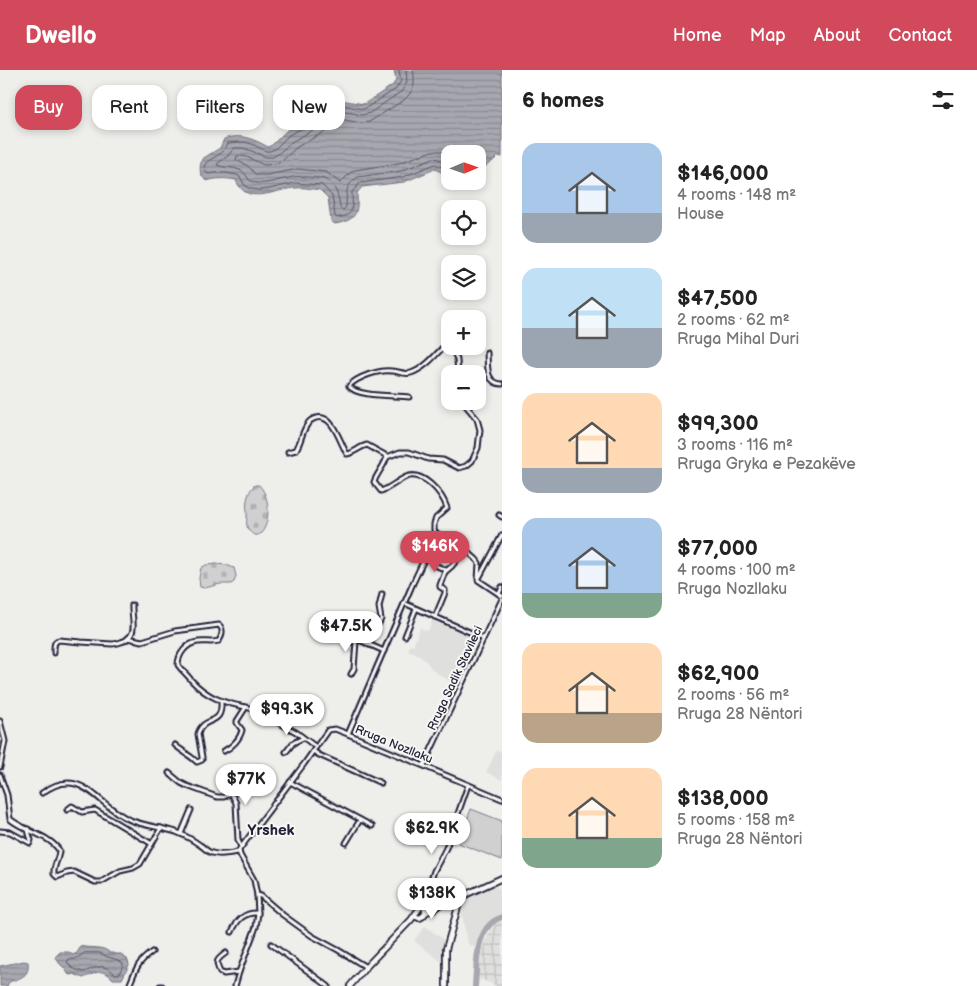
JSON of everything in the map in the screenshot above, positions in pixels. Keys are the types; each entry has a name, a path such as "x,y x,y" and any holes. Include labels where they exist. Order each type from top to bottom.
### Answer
{"main road":[{"path":"446,986 446,950 461,898 502,878"},
{"path":"350,986 414,916 424,909 435,908 452,896 459,896 461,898"},
{"path":"414,916 420,918 423,916 424,909"}],"street":[{"path":"409,397 380,396 351,389 349,386 355,381 380,371 395,371 405,374 414,372 433,358 441,349"},
{"path":"487,353 490,378 496,384 502,384"},
{"path":"348,734 404,603 436,534 435,520 447,508 436,489 421,478 409,476 399,480 383,491 375,484 375,479 387,457 400,452 409,452 428,459 443,460 459,468 469,464 476,454 480,430 477,419 470,410"},
{"path":"288,452 296,450 300,445 308,422 323,417 329,421 347,454 366,445 385,454 387,457"},
{"path":"436,534 457,544 476,559 479,563 478,580"},
{"path":"478,580 502,534"},
{"path":"435,617 445,593 440,585 446,570 460,556 468,552"},
{"path":"437,566 446,570"},
{"path":"478,580 501,596"},
{"name":"Rruga Sadik Stavileci","path":"424,765 483,638 501,596 502,587"},
{"path":"369,645 381,619 379,607 382,594"},
{"path":"404,603 483,638"},
{"path":"54,653 56,640 117,644 128,638 133,632 132,605"},
{"path":"405,636 416,609"},
{"path":"128,638 142,641 175,631 221,626 222,631 219,641 194,643 182,651 178,662 180,667 197,686 221,701 255,710 296,732 316,747"},
{"path":"324,628 325,631 350,642 353,643 359,640 384,651"},
{"path":"351,674 354,670 356,641"},
{"path":"175,745 195,761 202,760 198,731 203,725 219,716 221,701"},
{"path":"224,751 230,748 242,734 242,730 236,724 246,707"},
{"path":"0,721 5,742 0,767"},
{"name":"Rruga Nozllaku","path":"239,852 325,733 330,729 348,734 502,799"},
{"path":"286,752 293,742 303,738"},
{"path":"313,751 381,783"},
{"path":"236,770 235,782 231,793 236,803 238,840 241,847"},
{"path":"169,772 181,783 218,797 224,797 231,793"},
{"path":"0,775 7,795 10,819 54,845 59,850 54,870 54,874 57,877 74,872 95,882 101,882 120,871 128,870 140,864 162,828"},
{"path":"290,782 372,826"},
{"path":"42,793 58,783 80,785 130,820 175,831 212,853 239,852 254,880 258,913 256,927 235,986"},
{"path":"424,909 425,897 434,871 446,848 468,785"},
{"path":"67,810 72,806 82,812 95,810 152,844"},
{"path":"181,834 191,810"},
{"path":"346,843 360,820"},
{"path":"0,831 10,832 30,843 28,829"},
{"path":"257,895 261,896 312,936 366,967"},
{"path":"232,932 243,916 250,913 258,913"},
{"path":"271,944 328,986"},
{"path":"129,986 138,964 152,952"},
{"path":"226,954 217,960 216,963 220,972 224,974 239,972"}],"shaded area":[{"path":"433,618 481,639 459,687 432,670 420,656 408,651 410,645 413,646 420,628 428,631"},
{"path":"497,750 502,752 502,780 486,772"},
{"path":"494,883 497,888 499,887 502,895 502,913 496,916 480,934 478,949 468,944 460,906 465,897"},
{"path":"498,921 502,921 502,986 497,986 478,978 485,941"},
{"path":"425,926 444,940 442,962 414,941"}],"green space":[{"path":"255,485 259,485 265,494 268,514 263,530 259,535 254,535 247,525 247,500 251,489"},
{"path":"216,564 234,568 236,576 234,582 205,588 200,587 201,568 206,565"},
{"path":"471,809 502,821 502,860 458,843"}],"water":[{"path":"394,70 502,70 502,157 498,156 486,166 486,145 441,145 441,172 435,169 404,182 362,187 357,193 355,214 348,220 335,224 331,221 328,198 320,190 299,188 259,195 245,192 236,180 214,179 206,181 202,176 200,168 202,159 220,148 224,139 230,137 247,138 268,147 288,130 345,130 345,101 364,104 393,85 396,80"},
{"path":"81,946 100,948 110,953 121,954 128,960 129,965 122,979 113,979 102,972 83,978 74,974 68,974 55,957 60,952 69,952 73,955 77,953"},
{"path":"24,961 28,962 28,970 24,976 9,982 7,986 0,986 0,966"}],"waterway":[{"path":"475,986 477,956 482,937 487,928 502,917"}],"district":[{"name":"Yrshek","path":"271,830"}]}
